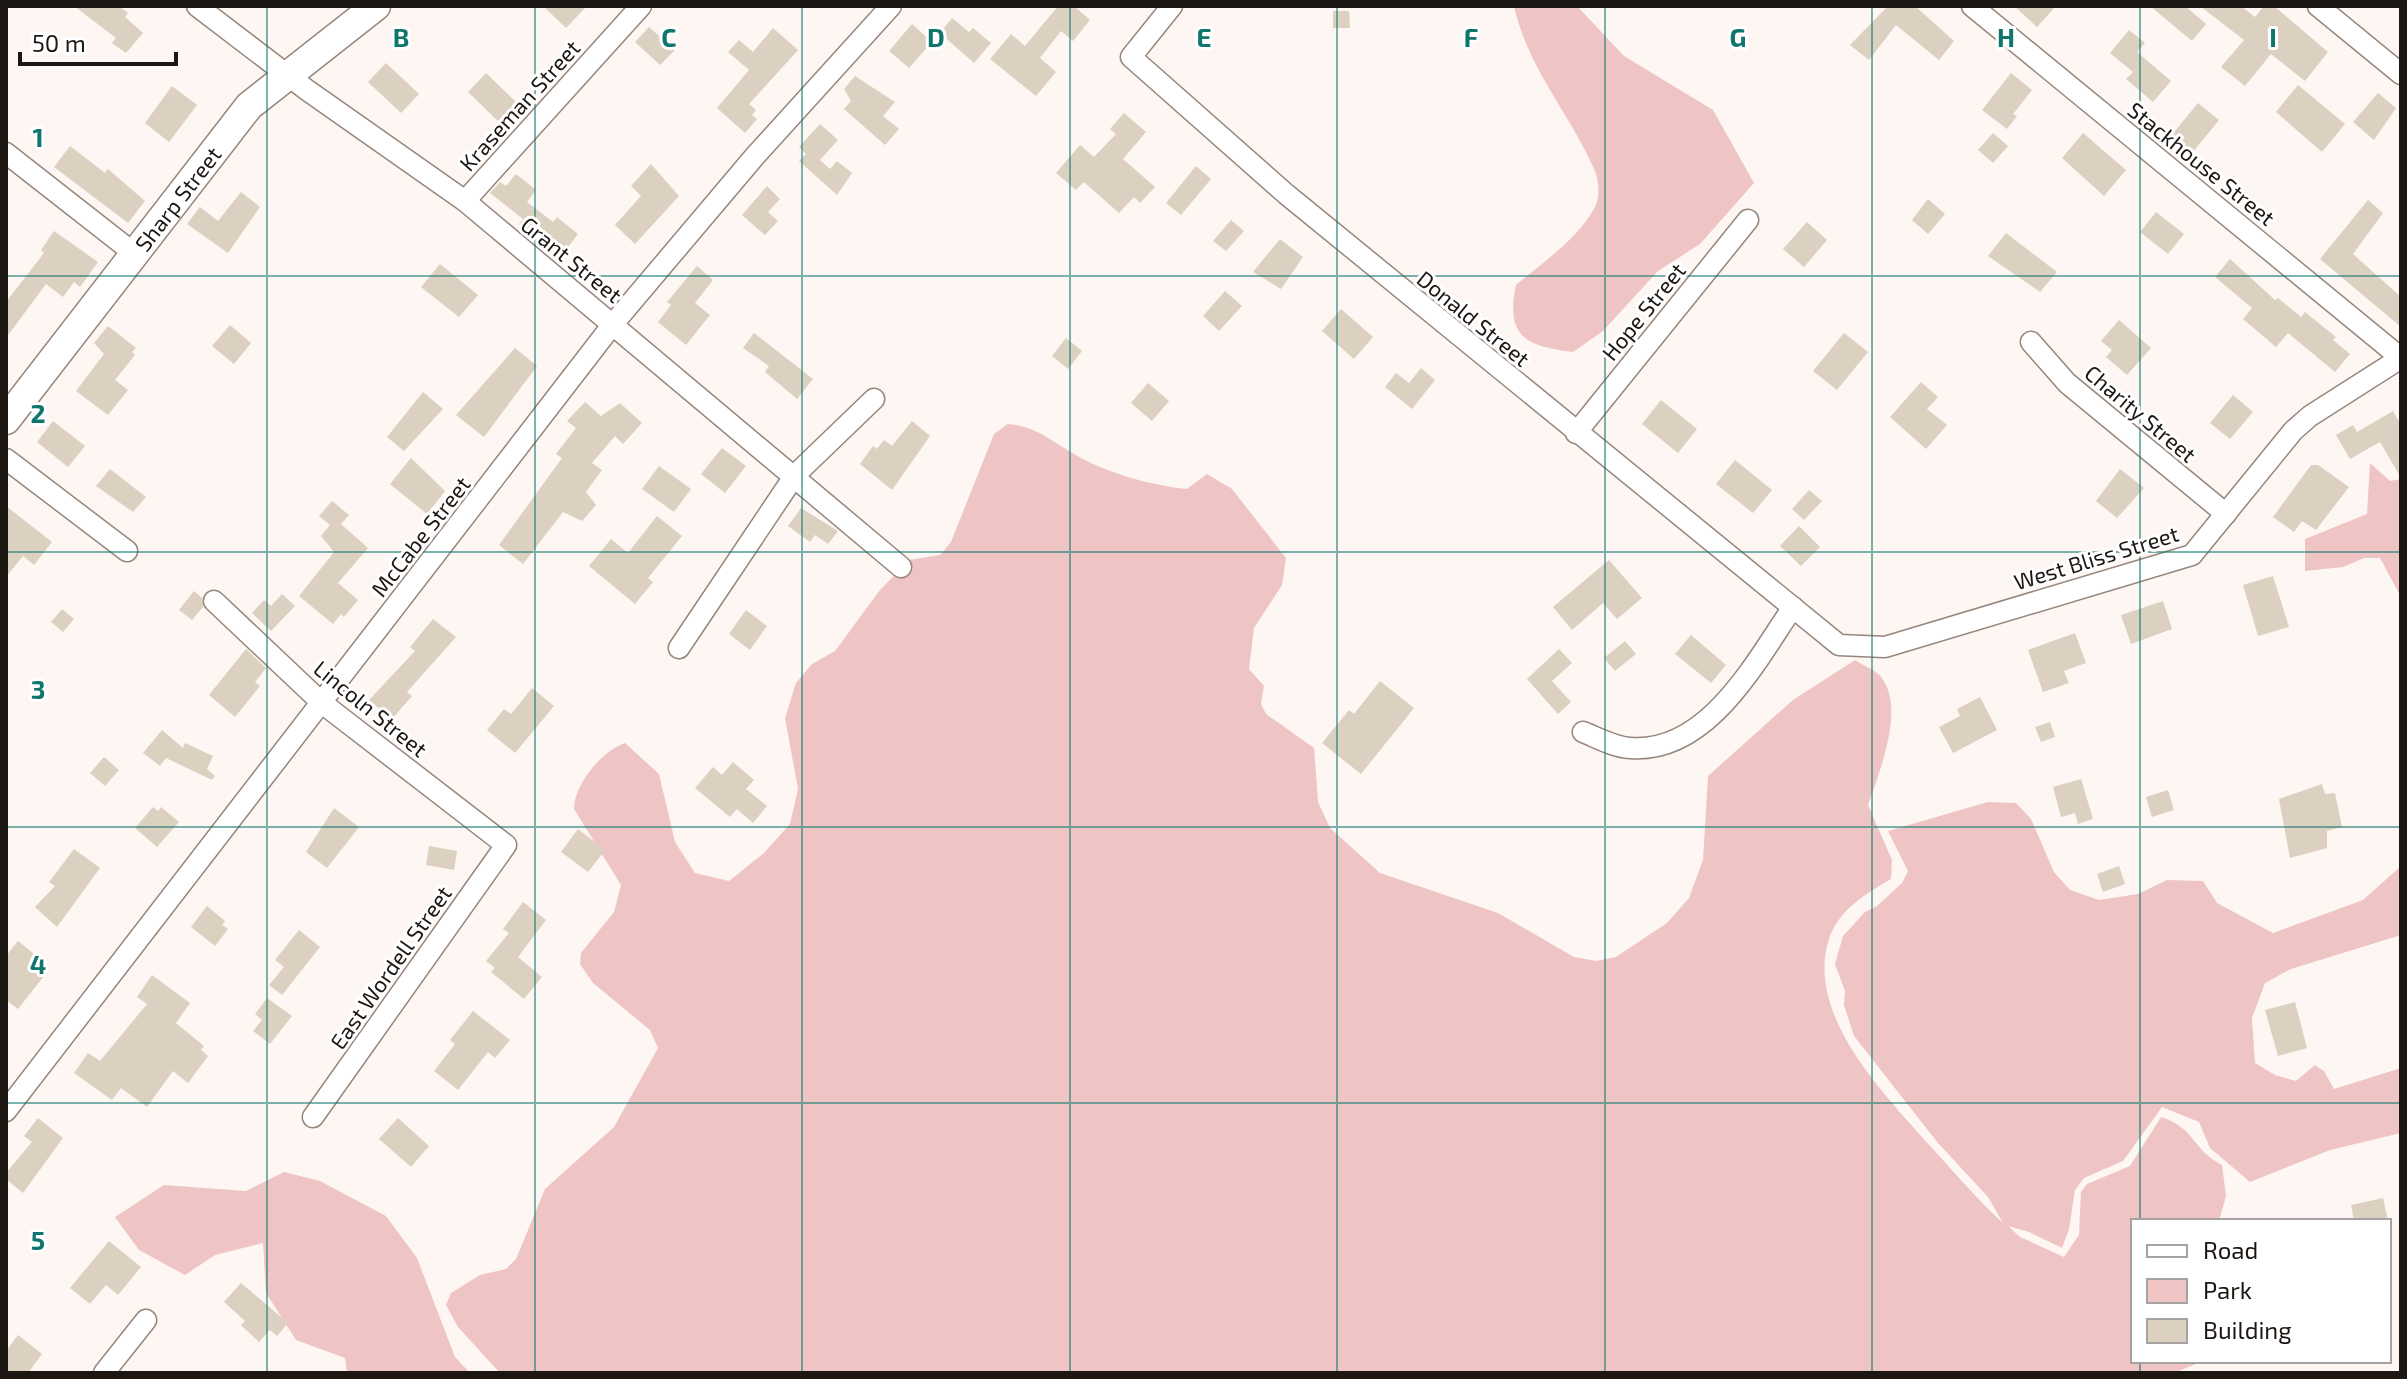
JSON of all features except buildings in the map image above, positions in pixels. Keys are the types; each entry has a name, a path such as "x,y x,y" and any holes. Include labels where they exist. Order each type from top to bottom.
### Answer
{"street":[{"name":"Grant Street","path":"197,6 287,75 465,201 901,567"},
{"name":"Sharp Street","path":"6,419 249,106 376,6"},
{"name":"Kraseman Street","path":"465,201 641,6"},
{"name":"McCabe Street","path":"6,1111 613,324 755,156 891,6"},
{"name":"Donald Street","path":"1172,6 1131,57 1286,194 1793,607"},
{"name":"Stackhouse Street","path":"1972,6 2401,358"},
{"path":"2318,6 2401,74"},
{"path":"6,153 135,254"},
{"name":"Hope Street","path":"1576,433 1748,220"},
{"name":"Charity Street","path":"2031,342 2067,383 2226,514"},
{"name":"West Bliss Street","path":"1793,607 1839,645 1885,647 2192,555 2293,431 2310,416 2401,358"},
{"path":"679,648 795,475 874,399"},
{"path":"6,459 127,551"},
{"name":"Lincoln Street","path":"214,601 322,703 506,845"},
{"path":"1583,732 1630,748 1663,743 1690,731 1725,701 1793,607"},
{"name":"East Wordell Street","path":"313,1117 506,845"},
{"path":"104,1373 146,1320"}],"green space":[{"path":"1514,6 1577,6 1624,56 1713,110 1754,183 1700,244 1658,271 1603,331 1573,352 1543,346 1523,336 1517,327 1513,303 1516,285 1559,249 1588,219 1598,199 1597,180 1585,150 1539,71"},
{"path":"1008,424 1018,425 1035,431 1087,461 1129,477 1187,489 1207,474 1232,489 1286,558 1282,585 1254,628 1249,669 1264,686 1261,704 1266,714 1314,748 1318,802 1330,828 1380,873 1498,913 1574,957 1596,961 1616,957 1667,923 1689,898 1703,860 1708,776 1793,700 1855,660 1876,672 1888,690 1891,723 1884,759 1868,805 1892,860 1891,879 1855,903 1835,926 1824,965 1828,994 1838,1023 1872,1078 1931,1147 2003,1223 1988,1197 1938,1143 1854,1036 1844,1005 1845,991 1835,964 1843,936 1865,912 1877,906 1902,883 1908,871 1888,831 1988,802 2016,803 2031,819 2054,872 2070,890 2099,900 2138,894 2167,880 2203,881 2217,903 2273,933 2363,900 2401,866 2401,935 2291,969 2265,983 2252,1018 2255,1063 2275,1075 2296,1081 2315,1065 2324,1071 2334,1089 2401,1068 2401,1133 2330,1150 2250,1182 2210,1148 2199,1122 2162,1107 2123,1161 2084,1178 2075,1190 2069,1229 2062,1248 2008,1226 2020,1237 2064,1257 2079,1235 2081,1192 2087,1184 2130,1166 2161,1117 2188,1133 2204,1152 2222,1165 2226,1196 2220,1219 2131,1219 2131,1363 2198,1363 2174,1373 500,1373 458,1327 446,1305 451,1293 480,1275 506,1269 516,1259 545,1189 614,1127 658,1048 650,1030 593,983 580,964 581,953 614,912 621,885 574,809 584,779 607,753 625,743 659,774 675,842 695,873 729,881 764,853 790,824 798,789 785,718 796,683 812,664 835,651 880,590 909,560 940,555 951,542 994,434"},
{"path":"2370,463 2390,481 2401,479 2401,597 2380,558 2364,558 2343,567 2305,571 2305,539 2367,514"},
{"path":"284,1172 320,1181 386,1216 417,1258 455,1357 470,1373 347,1373 345,1358 296,1340 266,1293 263,1243 215,1255 185,1275 139,1250 115,1217 164,1185 246,1191"}]}
